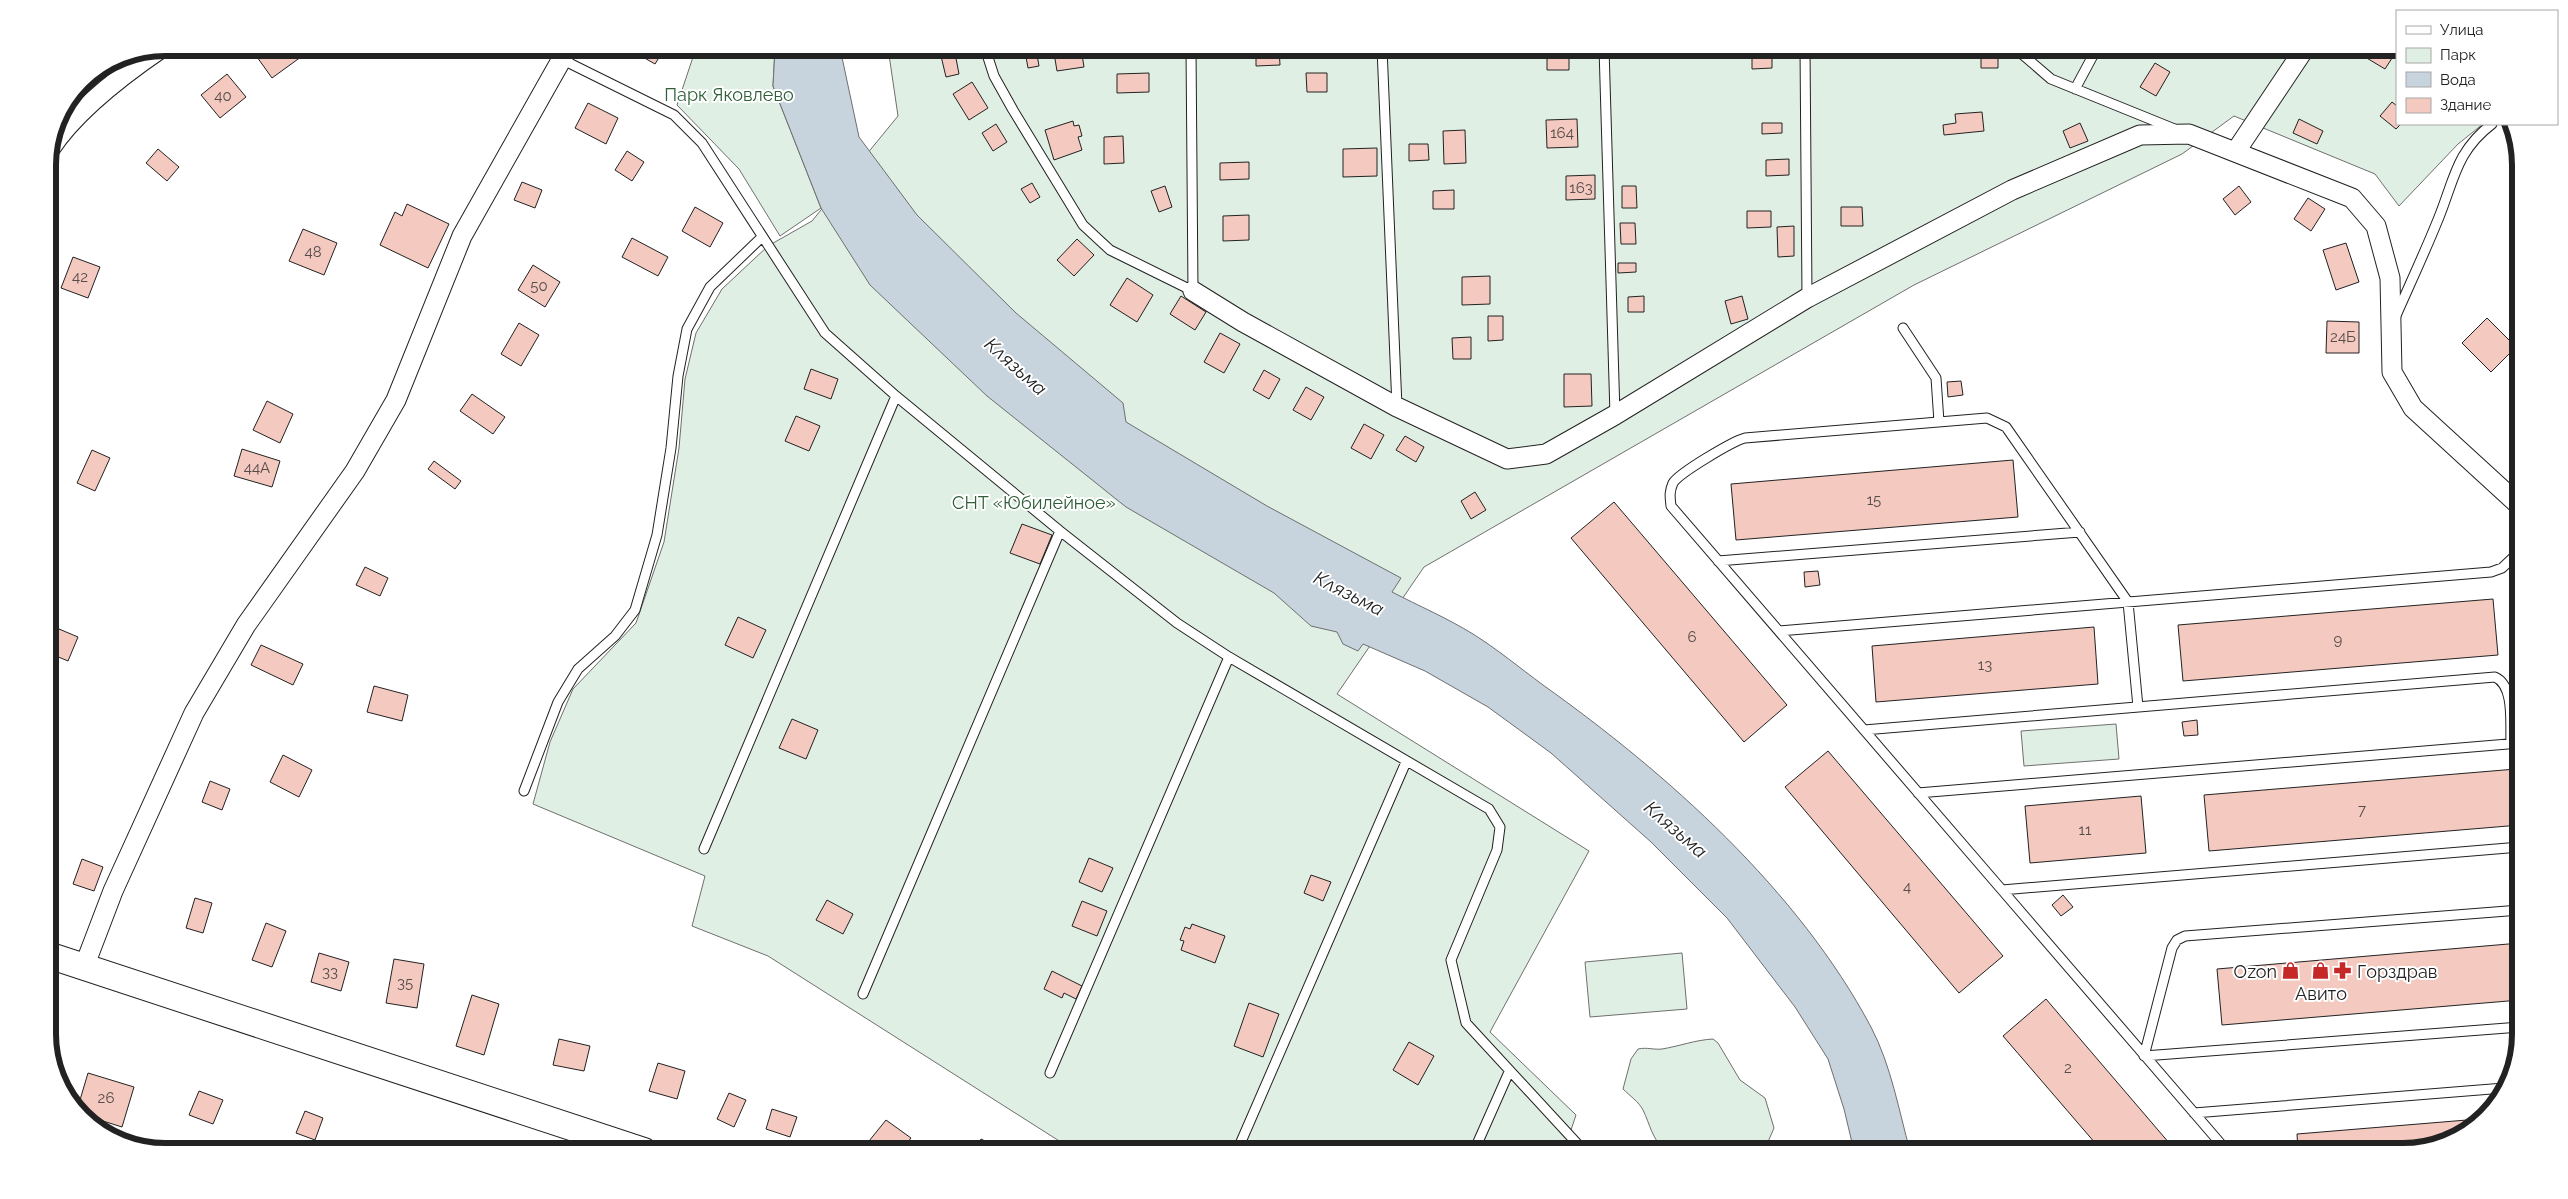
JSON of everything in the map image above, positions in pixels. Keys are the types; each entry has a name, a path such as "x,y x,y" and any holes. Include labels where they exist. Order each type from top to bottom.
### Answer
{"main road":[{"path":"56,958 617,1143"}],"street":[{"path":"84,967 113,891 194,713 246,626 355,471 396,400 462,236 562,56"},
{"path":"2236,151 2300,56"},
{"path":"62,131 130,70 148,58"},
{"path":"1193,291 1243,322 1397,407 1507,459 1546,454 1615,415 1807,298 2012,190 2140,136 2189,134 2352,198 2376,226 2390,278 2392,372 2413,408 2512,499"}],"lane":[{"path":"569,56 674,115 702,143 824,333 896,396 1177,623 1228,657 1489,809 1500,827 1498,850 1451,960 1466,1023 1576,1143"},
{"path":"988,56 994,76 1013,110 1083,224 1110,250 1193,291 1191,56"},
{"path":"1382,56 1397,407"},
{"path":"1604,56 1615,415"},
{"path":"1805,56 1807,298"},
{"path":"2024,56 2051,79 2189,134"},
{"path":"2075,89 2093,56"},
{"path":"2391,327 2438,221 2461,156 2476,136 2491,125"},
{"path":"524,791 558,702 578,669 615,636 635,610 657,535 671,448 678,376 687,329 710,287 762,237"},
{"path":"1903,328 1936,378 1939,422"},
{"path":"704,849 896,396"},
{"path":"2138,707 2128,602 2006,427 1986,418 1745,438 1728,444 1674,481 1669,494 1671,506 2220,1143"},
{"path":"863,994 1060,530"},
{"path":"1718,561 2080,532"},
{"path":"1779,631 2491,572 2502,568 2512,559"},
{"path":"1050,1073 1228,657"},
{"path":"1864,730 2495,677 2502,681 2507,689 2512,719"},
{"path":"1918,793 2512,743"},
{"path":"1241,1143 1406,762"},
{"path":"2002,890 2512,848"},
{"path":"2144,1056 2172,948 2177,940 2185,936 2512,911"},
{"path":"2144,1056 2512,1028"},
{"path":"1478,1143 1509,1072"},
{"path":"2194,1112 2497,1089"}],"green space":[{"name":"Парк Яковлево","path":"693,56 775,56 773,86 821,208 780,236 739,169 677,105"},
{"name":"СНТ «Юбилейное»","path":"889,56 2396,56 2396,125 2482,125 2458,144 2399,206 2375,174 2234,116 2182,154 1914,285 1424,567 1337,694 1589,851 1490,1032 1576,1115 1567,1143 1062,1143 768,956 692,926 705,876 533,804 550,742 573,689 636,623 664,542 679,448 685,379 696,333 722,289 768,246 812,221 898,116"},
{"path":"2116,724 2119,759 2024,766 2021,731"},
{"path":"1682,953 1687,1009 1590,1017 1585,962"},
{"path":"1713,1039 1718,1043 1740,1080 1765,1098 1774,1128 1767,1143 1657,1142 1641,1107 1623,1089 1631,1059 1638,1049 1662,1049"}],"water":[{"name":"Клязьма","path":"775,56 842,56 859,137 917,215 1016,313 1123,403 1126,422 1267,506 1401,578 1392,592 1463,628 1500,652 1637,757 1682,796 1768,882 1807,928 1841,977 1878,1042 1889,1072 1908,1143 1852,1143 1844,1109 1828,1059 1795,1007 1727,918 1651,842 1551,753 1488,707 1425,671 1363,644 1358,651 1343,644 1337,632 1311,626 1274,593 1126,507 987,396 870,285 821,208 773,86"}],"building":[{"path":"258,56 302,56 272,78 257,57"},
{"path":"641,56 660,56 655,64"},
{"path":"941,56 956,56 959,74 946,77"},
{"path":"1026,56 1037,56 1039,66 1028,68"},
{"path":"1054,56 1082,56 1084,67 1057,71"},
{"path":"1256,56 1279,56 1280,65 1256,66"},
{"path":"1547,56 1569,56 1569,70 1547,70"},
{"path":"1752,56 1772,56 1772,68 1752,69"},
{"path":"1981,56 1998,56 1998,68 1981,68"},
{"path":"2363,56 2393,56 2385,69"},
{"path":"2155,63 2170,72 2156,96 2140,87"},
{"path":"1149,73 1149,92 1117,93 1117,74"},
{"path":"1306,73 1327,73 1327,92 1307,92"},
{"path":"227,74 246,97 220,118 201,95"},
{"path":"972,82 988,108 969,120 953,94"},
{"path":"2392,102 2396,105 2396,125 2400,125 2396,129 2380,116"},
{"path":"588,103 618,118 606,144 575,128"},
{"path":"1982,112 1984,131 1944,135 1943,125 1956,123 1955,114"},
{"path":"1577,119 1578,147 1547,148 1546,120"},
{"path":"2299,119 2323,131 2317,144 2293,133"},
{"path":"1073,121 1074,126 1079,125 1082,136 1078,137 1082,150 1054,160 1045,130"},
{"path":"1762,123 1782,123 1782,133 1762,134"},
{"path":"2080,123 2088,141 2070,148 2063,131"},
{"path":"996,124 1007,142 993,151 982,133"},
{"path":"1465,130 1466,163 1444,164 1443,131"},
{"path":"1123,136 1124,163 1104,164 1104,137"},
{"path":"1409,144 1428,144 1429,160 1409,161"},
{"path":"1377,148 1377,176 1343,177 1343,149"},
{"path":"158,149 179,167 167,181 146,163"},
{"path":"627,151 644,162 632,181 615,170"},
{"path":"1789,159 1789,175 1766,176 1766,160"},
{"path":"1249,162 1249,179 1220,180 1220,163"},
{"path":"1595,175 1595,199 1566,200 1566,176"},
{"path":"522,182 542,190 535,208 514,200"},
{"path":"1032,183 1040,197 1030,203 1021,189"},
{"path":"1165,186 1172,207 1159,212 1151,191"},
{"path":"1622,186 1636,186 1637,208 1622,208"},
{"path":"2239,186 2251,202 2235,215 2223,199"},
{"path":"1454,190 1454,209 1433,209 1433,191"},
{"path":"2308,198 2325,209 2311,231 2294,219"},
{"path":"407,204 449,224 428,268 380,245 395,212 402,216"},
{"path":"695,207 723,223 710,247 682,231"},
{"path":"1841,207 1862,207 1863,226 1841,226"},
{"path":"1747,211 1771,211 1771,227 1747,228"},
{"path":"1249,215 1249,240 1223,241 1223,216"},
{"path":"1620,223 1635,223 1636,244 1621,244"},
{"path":"1794,226 1794,256 1778,257 1777,227"},
{"path":"303,229 337,243 324,275 289,261"},
{"path":"632,238 668,257 658,276 622,257"},
{"path":"1077,239 1094,255 1074,276 1057,260"},
{"path":"2346,243 2359,282 2336,290 2323,250"},
{"path":"73,257 100,267 88,298 61,288"},
{"path":"1618,263 1636,263 1636,272 1618,273"},
{"path":"533,265 560,282 545,307 518,290"},
{"path":"1490,276 1490,304 1462,305 1462,277"},
{"path":"1127,278 1153,295 1137,322 1110,305"},
{"path":"1181,296 1206,312 1195,330 1170,314"},
{"path":"1644,296 1644,312 1628,312 1628,297"},
{"path":"1742,296 1748,319 1731,324 1725,301"},
{"path":"1488,316 1503,316 1503,340 1488,341"},
{"path":"2487,318 2512,343 2512,351 2491,372 2462,343"},
{"path":"2327,321 2359,322 2359,353 2326,353"},
{"path":"519,323 539,335 521,366 501,354"},
{"path":"1220,333 1240,344 1224,373 1204,362"},
{"path":"1471,337 1471,359 1453,359 1452,338"},
{"path":"811,369 838,379 831,399 804,389"},
{"path":"1264,370 1280,379 1269,399 1253,390"},
{"path":"1564,374 1591,374 1592,406 1564,407"},
{"path":"1961,381 1963,395 1948,397 1947,382"},
{"path":"1306,387 1324,397 1311,420 1293,410"},
{"path":"472,394 505,417 493,434 460,411"},
{"path":"267,401 293,414 280,443 253,430"},
{"path":"796,416 820,426 809,451 785,441"},
{"path":"1364,424 1384,435 1371,459 1351,448"},
{"path":"1405,436 1424,447 1416,462 1396,450"},
{"path":"242,449 280,461 272,487 234,476"},
{"path":"92,450 110,458 95,491 77,483"},
{"path":"2013,460 2018,517 1736,540 1731,484"},
{"path":"434,461 461,481 455,489 428,469"},
{"path":"1475,492 1486,510 1471,519 1461,501"},
{"path":"1614,502 1787,705 1744,742 1571,538"},
{"path":"1022,524 1052,535 1040,564 1010,553"},
{"path":"365,567 388,578 380,596 356,585"},
{"path":"1818,571 1820,585 1805,587 1804,572"},
{"path":"2493,599 2498,655 2183,681 2178,625"},
{"path":"738,617 766,630 753,658 725,645"},
{"path":"2094,627 2098,684 1876,702 1872,646"},
{"path":"59,629 78,637 68,661 56,656 56,636"},
{"path":"261,645 303,664 293,685 251,665"},
{"path":"374,686 408,695 402,721 367,712"},
{"path":"792,719 818,730 806,759 779,748"},
{"path":"2197,720 2198,735 2184,736 2182,722"},
{"path":"1828,751 2003,956 1959,993 1785,787"},
{"path":"283,755 312,770 299,797 270,782"},
{"path":"2512,769 2512,826 2209,851 2204,795"},
{"path":"210,781 230,789 222,810 202,802"},
{"path":"2141,796 2146,853 2030,863 2025,806"},
{"path":"1089,858 1113,868 1102,892 1079,882"},
{"path":"82,859 103,867 94,891 73,884"},
{"path":"1311,875 1331,882 1323,901 1304,893"},
{"path":"2063,895 2073,907 2061,916 2052,905"},
{"path":"195,898 212,903 203,933 186,928"},
{"path":"827,900 853,914 843,934 816,920"},
{"path":"1082,901 1107,911 1097,936 1072,926"},
{"path":"266,923 286,931 272,967 252,960"},
{"path":"1192,924 1225,936 1215,963 1181,950 1184,941 1180,940 1185,927 1190,929"},
{"path":"2512,944 2512,1001 2222,1025 2217,969"},
{"path":"319,953 349,962 341,991 311,982"},
{"path":"394,959 424,964 417,1008 386,1003"},
{"path":"1052,971 1082,986 1076,999 1064,993 1062,998 1044,989"},
{"path":"472,995 499,1004 484,1055 456,1046"},
{"path":"2046,999 2169,1143 2095,1143 2003,1036"},
{"path":"1249,1003 1279,1014 1263,1057 1234,1046"},
{"path":"559,1039 590,1046 584,1071 553,1065"},
{"path":"1409,1042 1434,1056 1418,1085 1393,1070"},
{"path":"658,1063 685,1071 677,1099 649,1091"},
{"path":"88,1073 134,1087 122,1127 98,1120 80,1101"},
{"path":"199,1091 223,1100 213,1124 189,1115"},
{"path":"729,1093 746,1100 734,1127 717,1119"},
{"path":"772,1109 797,1117 790,1137 766,1129"},
{"path":"305,1111 323,1118 315,1140 296,1133"},
{"path":"886,1120 911,1138 907,1143 872,1143 869,1141"},
{"path":"2469,1120 2451,1132 2417,1142 2298,1143 2297,1134"},
{"path":"981,1139 989,1143 979,1143"}],"place":[{"name":"Авито","path":"2321,970"},
{"name":"Ozon","path":"2291,971"},
{"name":"Горздрав","path":"2343,971"}]}
